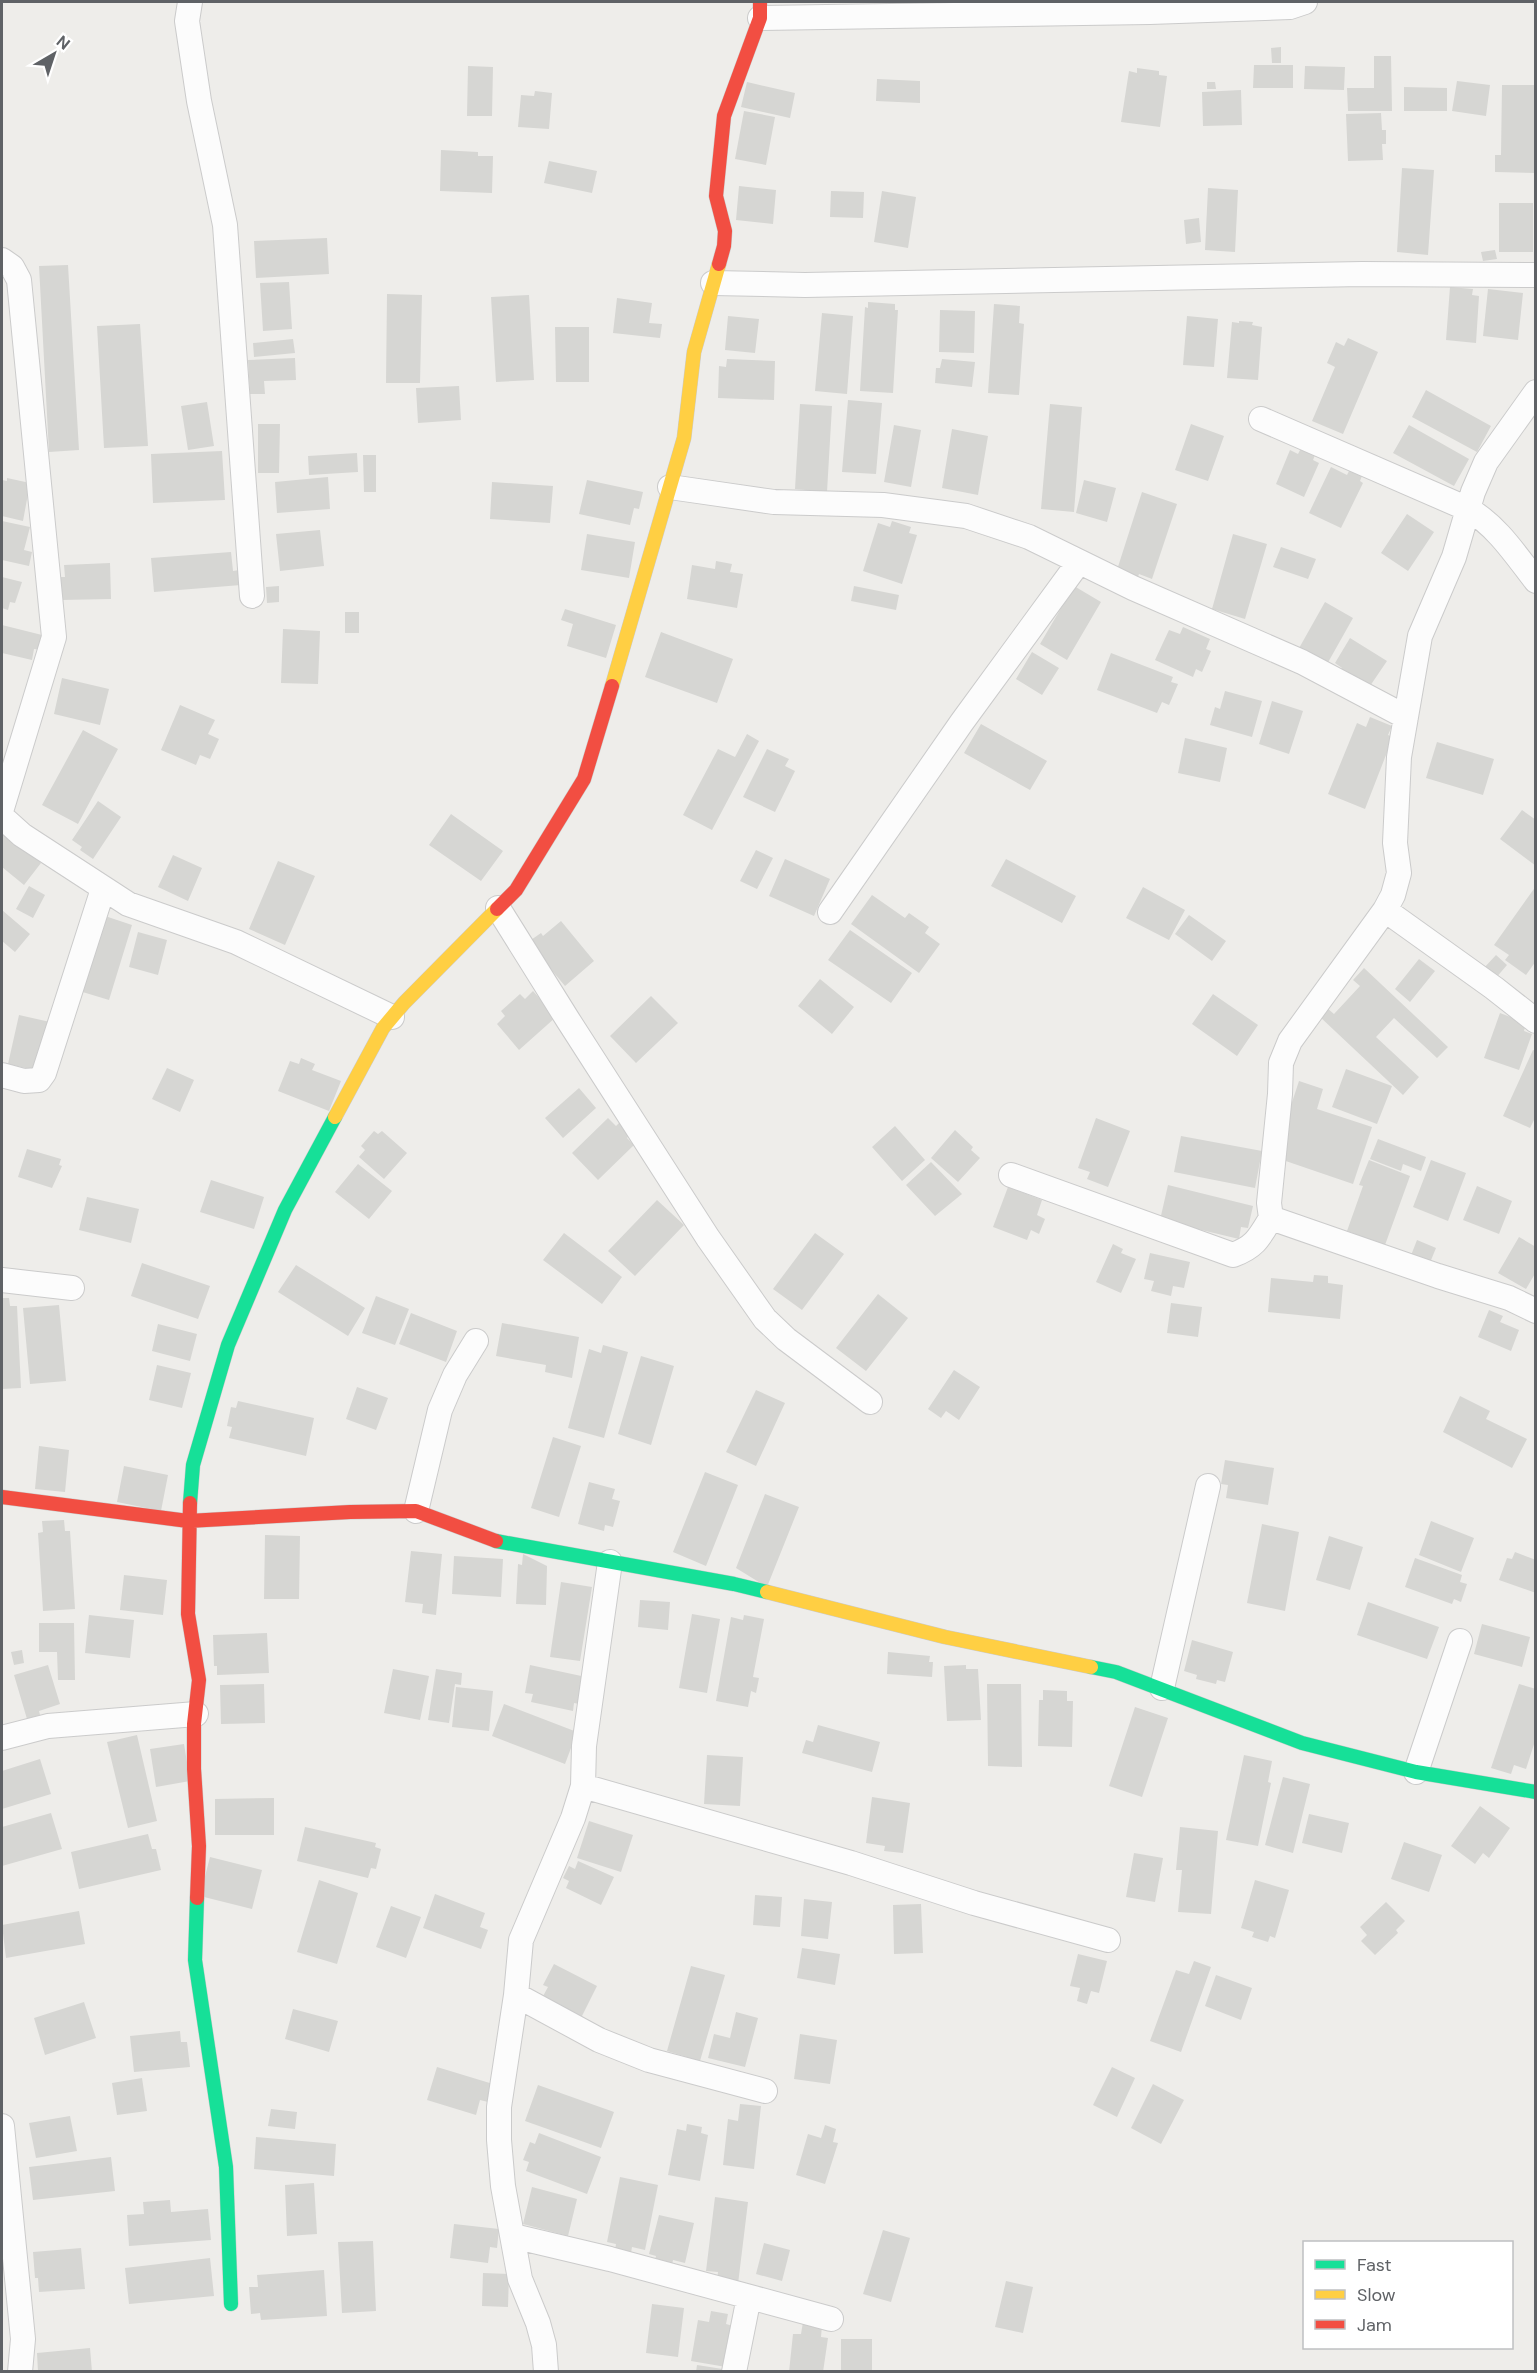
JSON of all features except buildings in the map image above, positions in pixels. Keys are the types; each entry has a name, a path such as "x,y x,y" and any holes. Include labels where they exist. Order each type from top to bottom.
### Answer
{"street":[{"path":"190,2 187,21 199,101 225,225 252,596"},
{"path":"231,2304 226,2167 195,1960 199,1846 194,1769 199,1680 189,1614 188,1521 192,1465 228,1344 285,1210 383,1028 516,890 585,779 684,438 694,352 724,239 716,196 724,116 760,10 1150,12 1290,7 1305,2"},
{"path":"2,260 12,267 19,280 54,637 2,808"},
{"path":"713,283 829,285 1362,274 1536,275"},
{"path":"1011,1175 1233,1255 1246,1250 1257,1241 1271,1218 1269,1203 1281,1063 1290,1041 1385,910 1393,895 1398,873 1395,843 1399,758 1420,636 1454,557 1468,509 1486,462 1536,392"},
{"path":"1261,419 1484,518 1536,580"},
{"path":"670,487 774,502 883,505 966,516 1029,537 1133,588 1302,662 1406,717"},
{"path":"831,912 962,722 1079,562"},
{"path":"2,817 22,835 103,890 128,904 236,942 392,1017"},
{"path":"2,1075 34,1081 39,1080 44,1073 103,890"},
{"path":"498,908 708,1238 765,1319 786,1339 870,1402"},
{"path":"1385,910 1536,1021"},
{"path":"1271,1218 1509,1298 1536,1311"},
{"path":"2,1280 72,1288"},
{"path":"416,1511 440,1410 455,1375 476,1341"},
{"path":"1162,1688 1208,1486"},
{"path":"2,1497 188,1521 350,1512 416,1511 502,1543 734,1584 945,1637 1116,1672 1302,1743 1416,1772 1536,1792"},
{"path":"546,2372 544,2344 520,2279 503,2186 499,2108 516,1995 521,1940 573,1818 583,1786 584,1746 610,1562"},
{"path":"1416,1772 1460,1641"},
{"path":"2,1738 48,1726 196,1714"},
{"path":"583,1786 862,1866 974,1903 1108,1940"},
{"path":"516,1995 599,2040 648,2060 765,2091"},
{"path":"2,2126 23,2339 20,2372"},
{"path":"513,2236 610,2259 831,2319"},
{"path":"734,2372 749,2297"}],"traffic: fast":[{"path":"190,1503 193,1465 228,1345 285,1210 335,1117"},
{"path":"496,1541 767,1592"},
{"path":"1091,1667 1116,1672 1302,1743 1416,1772 1536,1792"},
{"path":"197,1898 195,1960 226,2167 231,2304"}],"traffic: slow":[{"path":"612,686 684,438 694,352 719,264"},
{"path":"335,1117 383,1028 404,1003 497,909"},
{"path":"767,1592 945,1637 1091,1667"}],"traffic: jam":[{"path":"719,264 725,231 716,196 724,116 760,18 760,2"},
{"path":"497,909 516,890 584,779 612,686"},
{"path":"2,1497 188,1521 350,1512 416,1511 496,1541"},
{"path":"190,1503 188,1614 199,1680 194,1724 194,1769 199,1846 197,1898"}]}
